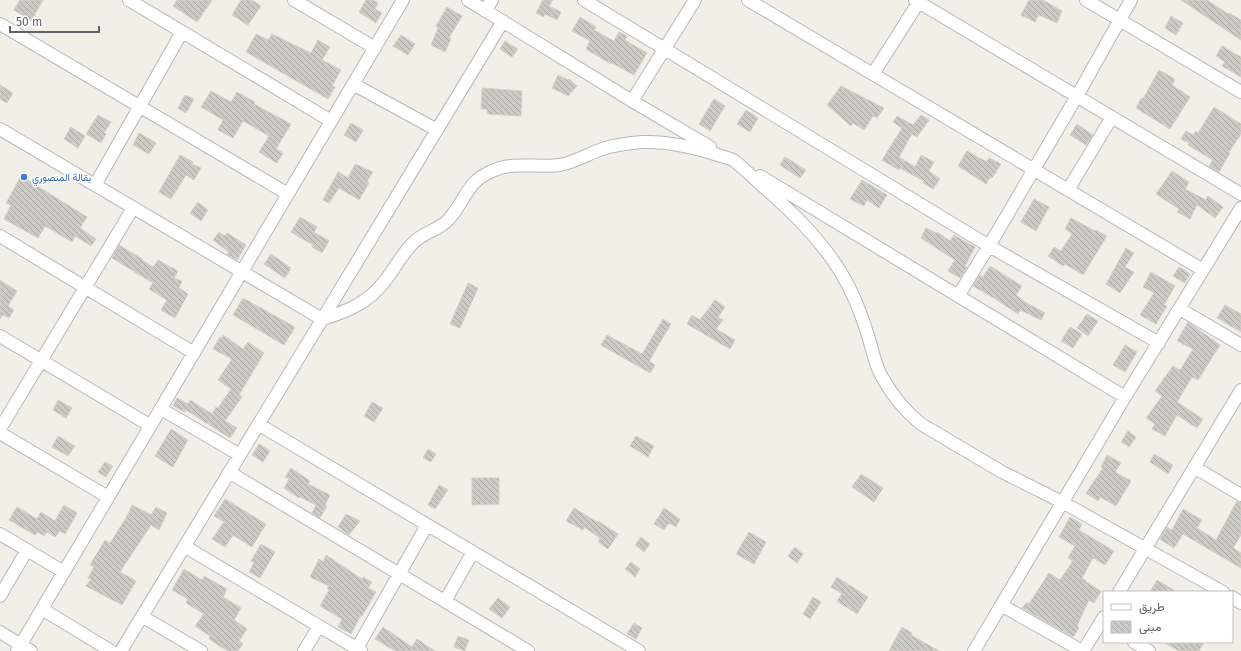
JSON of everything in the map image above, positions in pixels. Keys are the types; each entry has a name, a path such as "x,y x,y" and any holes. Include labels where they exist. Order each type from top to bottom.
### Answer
{"street":[{"path":"128,0 331,121"},
{"path":"294,0 374,48"},
{"path":"19,648 403,0"},
{"path":"468,0 632,101 1125,397"},
{"path":"485,11 492,0"},
{"path":"632,101 695,0"},
{"path":"748,0 1203,270"},
{"path":"1086,0 1241,92"},
{"path":"958,296 1077,96 1130,0"},
{"path":"587,1 989,246 1159,343"},
{"path":"873,74 918,1 1241,194"},
{"path":"121,651 503,21"},
{"path":"0,24 288,194"},
{"path":"95,185 182,32"},
{"path":"353,84 437,130"},
{"path":"1068,190 1112,117"},
{"path":"0,129 322,319 346,311 366,300 383,283 413,242 423,234 444,224 451,217 466,192 476,180 491,171 503,167 540,167 562,164 604,149 641,142 692,146 732,160 771,194 803,225 840,271 858,306 874,358 882,377 897,400 909,414 921,424 1002,472 1062,502 1221,591"},
{"path":"0,429 133,208"},
{"path":"974,651 1125,397 1241,208"},
{"path":"0,236 194,353"},
{"path":"1180,309 1241,345"},
{"path":"0,336 151,426"},
{"path":"1120,591 1240,393"},
{"path":"161,409 240,455"},
{"path":"258,424 473,552 625,647 639,651"},
{"path":"0,433 108,497"},
{"path":"1194,468 1241,495"},
{"path":"229,472 528,651"},
{"path":"184,546 359,650 427,525"},
{"path":"0,534 64,572"},
{"path":"0,596 27,550"},
{"path":"445,601 473,552"},
{"path":"1001,605 1083,651 1103,621"},
{"path":"42,609 111,651"},
{"path":"143,617 201,651"},
{"path":"304,651 318,626"},
{"path":"0,632 19,648 32,651"},
{"path":"1136,643 1149,651"}],"building":[{"path":"20,0 43,0 31,21 14,10"},
{"path":"177,0 212,0 197,22 173,6"},
{"path":"241,0 252,0 261,6 248,25 232,15"},
{"path":"366,0 373,0 378,3 375,9 382,13 376,23 359,12"},
{"path":"543,0 553,0 549,6 561,12 557,20 545,14 543,17 536,13"},
{"path":"1029,0 1043,0 1062,11 1057,23 1039,15 1035,22 1021,15"},
{"path":"1181,0 1207,0 1228,14 1229,13 1241,20 1241,40"},
{"path":"447,7 462,16 449,38 451,39 445,52 431,45 438,28 436,26"},
{"path":"1171,16 1183,23 1176,35 1165,28"},
{"path":"580,17 596,27 594,30 614,41 619,32 627,36 625,40 647,53 634,75 612,63 611,64 586,49 590,41 572,31"},
{"path":"256,34 268,40 272,34 311,53 318,40 330,47 322,60 341,70 332,86 335,87 328,99 246,52"},
{"path":"401,35 415,44 408,55 393,46"},
{"path":"505,41 518,49 512,57 500,49"},
{"path":"1222,46 1241,57 1241,77 1222,66 1225,62 1216,56"},
{"path":"1159,70 1175,79 1172,85 1190,97 1170,129 1136,108 1141,98 1143,99"},
{"path":"558,75 568,80 569,79 577,86 568,96 552,88"},
{"path":"0,85 13,93 7,103 0,99"},
{"path":"841,86 884,108 877,118 873,116 864,130 853,123 851,126 827,105"},
{"path":"482,88 522,91 521,116 487,114 487,109 481,109"},
{"path":"211,91 231,102 237,92 255,102 254,104 291,124 276,149 283,153 277,163 259,152 269,136 243,121 233,138 218,130 223,120 201,107"},
{"path":"185,95 194,99 186,113 178,108"},
{"path":"714,99 725,106 710,131 699,124"},
{"path":"1214,107 1241,124 1241,134 1229,152 1230,153 1219,172 1209,166 1213,160 1181,139 1186,131 1193,135 1196,131 1198,133"},
{"path":"746,110 758,118 750,132 737,124"},
{"path":"98,115 111,122 104,133 106,134 101,143 86,134"},
{"path":"921,115 929,120 917,137 912,134 899,157 915,167 921,155 934,162 929,171 940,179 933,189 923,183 924,181 900,168 899,170 882,160 902,128 893,122 897,116 913,125"},
{"path":"351,123 363,130 356,142 344,135"},
{"path":"1077,124 1093,135 1086,145 1070,135"},
{"path":"71,127 85,136 78,148 64,139"},
{"path":"139,133 156,143 149,154 133,145"},
{"path":"967,151 987,162 989,158 1001,164 986,184 958,166"},
{"path":"180,155 193,162 192,164 201,168 194,180 186,175 171,199 159,192"},
{"path":"785,157 806,170 800,178 780,165"},
{"path":"355,164 373,172 367,181 369,183 359,200 339,188 329,203 323,200 338,172 348,178"},
{"path":"1172,171 1189,182 1185,189 1206,200 1208,196 1223,207 1215,218 1197,205 1190,219 1177,212 1179,209 1156,194"},
{"path":"21,176 87,217 80,228 96,239 91,246 75,236 72,242 45,226 38,238 4,219 11,205 6,203"},
{"path":"862,180 887,195 879,208 867,200 864,206 850,199"},
{"path":"1034,199 1049,207 1036,231 1021,222"},
{"path":"198,202 208,210 201,221 190,213"},
{"path":"300,217 317,227 314,232 329,241 322,253 312,247 313,245 291,232"},
{"path":"1071,218 1107,236 1083,275 1065,264 1063,266 1048,256 1054,247 1061,251 1072,234 1065,229"},
{"path":"926,228 936,233 937,232 950,241 954,235 975,247 965,266 967,267 960,278 948,271 955,260 921,238"},
{"path":"219,232 225,236 227,233 246,245 237,260 227,254 229,252 213,240"},
{"path":"119,245 153,267 158,260 178,271 174,278 182,281 179,288 188,294 175,318 161,310 167,300 149,289 153,283 112,258"},
{"path":"1126,248 1134,253 1125,267 1134,272 1120,293 1106,284"},
{"path":"271,254 291,268 285,278 264,264"},
{"path":"990,266 1022,286 1016,295 1025,302 1045,313 1041,320 1020,310 1018,314 973,286 980,275 983,277"},
{"path":"1179,267 1190,274 1185,283 1173,276"},
{"path":"1151,272 1175,286 1164,305 1167,306 1156,324 1140,315 1154,293 1143,287"},
{"path":"0,280 17,291 8,306 14,310 9,318 3,315 0,319"},
{"path":"468,283 478,288 460,328 450,324"},
{"path":"243,298 295,327 284,345 233,315"},
{"path":"715,300 725,307 718,317 723,320 716,329 735,340 730,349 687,324 692,315 700,320"},
{"path":"1225,305 1241,314 1241,332 1217,318"},
{"path":"1087,314 1098,321 1088,336 1077,328"},
{"path":"663,319 671,324 649,361 655,365 650,373 601,345 607,335 642,354"},
{"path":"1188,322 1220,345 1198,380 1192,377 1177,402 1203,419 1197,428 1177,415 1165,436 1152,429 1155,424 1146,418 1162,396 1155,391 1173,366 1180,370 1193,349 1177,341"},
{"path":"1070,327 1082,334 1073,348 1061,341"},
{"path":"223,335 243,349 248,342 264,353 239,395 242,397 225,421 237,428 230,438 186,410 185,412 173,406 177,398 188,404 190,400 212,414 216,407 218,408 231,389 218,380 232,359 213,349 220,337 222,338"},
{"path":"1125,345 1137,352 1125,372 1113,365"},
{"path":"58,400 72,408 66,418 53,410"},
{"path":"372,402 383,408 374,422 364,416"},
{"path":"171,429 188,440 173,467 155,456"},
{"path":"1128,431 1136,437 1129,447 1121,442"},
{"path":"58,436 75,446 68,456 52,447"},
{"path":"636,436 654,446 648,457 630,446"},
{"path":"259,444 270,451 263,462 252,455"},
{"path":"428,449 436,454 431,462 423,458"},
{"path":"1154,454 1173,465 1168,474 1150,462"},
{"path":"1107,455 1121,463 1115,472 1131,481 1116,506 1100,497 1098,501 1086,493 1103,468 1101,467"},
{"path":"105,462 113,466 106,477 98,472"},
{"path":"291,468 310,481 308,484 330,495 325,505 327,506 320,518 312,513 316,505 300,497 299,498 284,488 289,479 285,477"},
{"path":"861,474 883,488 874,502 852,487"},
{"path":"472,478 499,478 499,504 472,505"},
{"path":"439,485 448,490 435,509 428,505"},
{"path":"225,499 266,524 252,547 233,535 225,547 212,539 224,522 214,516"},
{"path":"1237,501 1241,502 1241,535 1233,548 1241,553 1241,568 1183,534 1174,548 1160,539 1167,527 1172,530 1183,509 1202,520 1197,528 1216,540"},
{"path":"64,505 77,513 65,534 60,531 55,537 47,532 44,536 38,532 35,535 9,520 17,507 37,519 41,512 55,521"},
{"path":"132,505 151,515 156,507 167,513 159,530 151,525 120,572 136,581 122,605 86,586 91,579 88,578 94,567 90,565 105,540 110,543 126,518"},
{"path":"574,508 618,534 608,549 598,542 600,538 584,527 583,530 566,521"},
{"path":"664,508 680,519 676,527 669,523 664,530 654,524"},
{"path":"346,514 360,521 349,535 338,527"},
{"path":"1070,517 1082,524 1079,530 1114,551 1105,565 1093,558 1082,578 1101,591 1094,603 1089,600 1077,626 1079,628 1073,637 1022,608 1027,602 1029,604 1049,573 1060,580 1073,561 1068,558 1075,546 1059,537"},
{"path":"749,532 766,542 754,564 736,554"},
{"path":"641,537 650,544 644,552 635,545"},
{"path":"261,544 275,552 260,578 249,572 254,563 251,561"},
{"path":"795,547 803,554 797,563 788,556"},
{"path":"326,555 362,579 363,577 372,582 368,588 376,592 351,634 338,627 342,619 320,606 329,590 327,588 329,586 310,577 319,559 323,562"},
{"path":"631,562 640,569 635,577 625,569"},
{"path":"184,569 202,580 204,576 227,589 223,597 241,608 234,620 247,629 239,641 243,644 238,651 228,651 221,647 209,639 210,636 195,626 204,614 186,603 188,599 172,590"},
{"path":"837,577 868,597 857,614 837,601 842,594 831,587"},
{"path":"1157,580 1175,591 1151,591"},
{"path":"813,597 821,602 810,619 803,614"},
{"path":"498,598 510,607 502,618 489,609"},
{"path":"634,623 642,628 636,639 627,634"},
{"path":"383,627 412,647 417,639 435,651 395,651 375,639"},
{"path":"902,627 912,633 911,635 939,651 889,651"},
{"path":"458,636 469,640 465,651 454,647"},
{"path":"1165,643 1203,643 1199,651 1179,651"}],"place":[{"name":"بقالة المنصوري","path":"24,177"}]}
